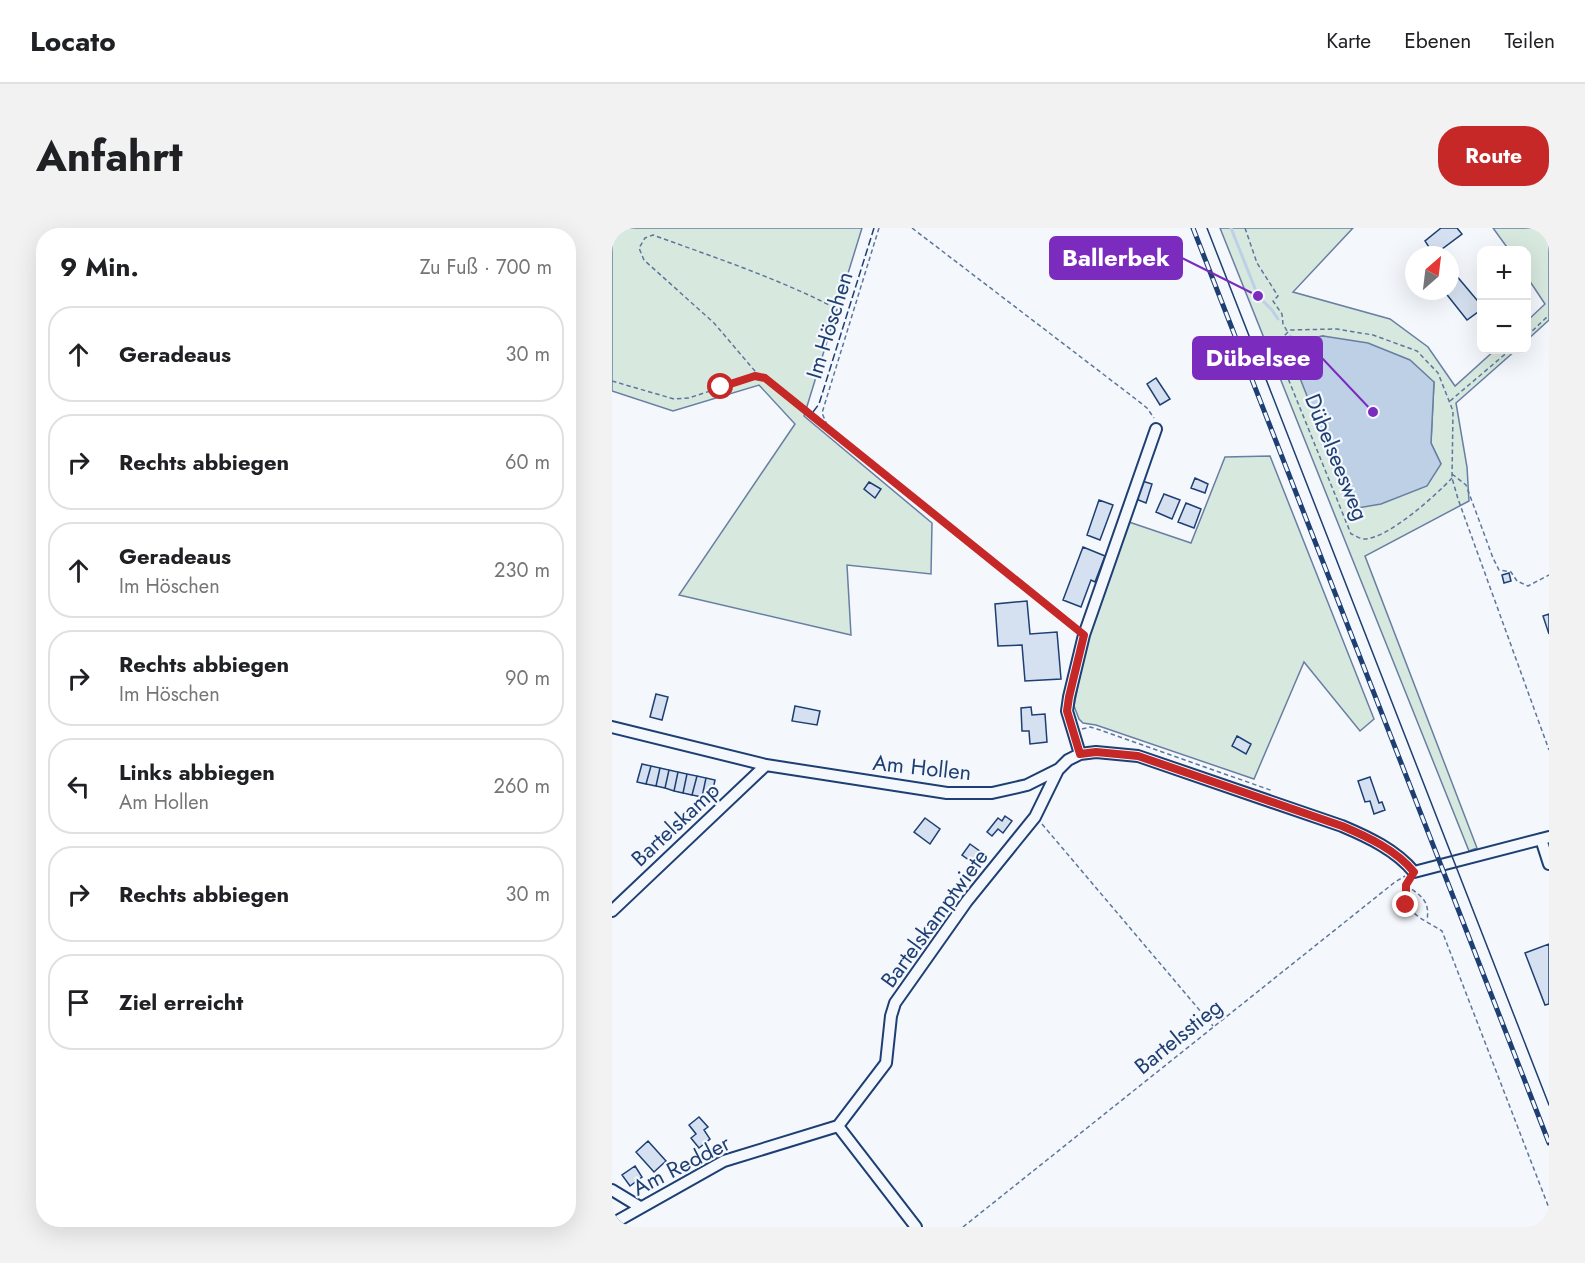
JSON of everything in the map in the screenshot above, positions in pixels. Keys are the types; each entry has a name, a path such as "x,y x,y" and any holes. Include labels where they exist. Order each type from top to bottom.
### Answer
{"street":[{"path":"1156,429 1084,635 1069,697 1067,711 1080,754 1096,752 1138,756 1342,826 1366,836 1406,862 1414,872 1545,838 1549,864"},
{"name":"Am Hollen","path":"612,727 766,765 947,793 992,793 1027,785 1059,769 1068,760 1080,754"},
{"name":"Bartelskamp","path":"612,911 766,765"},
{"name":"Bartelskamptwiete","path":"838,1126 886,1063 891,1016 895,1003 967,901 1035,817 1059,769"},
{"path":"838,1126 916,1227"},
{"name":"Am Redder","path":"612,1224 723,1161 838,1126"},
{"path":"612,1190 640,1207"}],"path":[{"name":"Im Höschen","path":"830,432 822,414 879,228"},
{"path":"912,228 1137,400 1152,415 1156,422 1156,429"},
{"path":"1245,228 1257,263 1278,296 1273,301 1282,314 1282,324 1287,332 1290,330 1337,329 1373,335 1417,351 1438,372 1453,411 1452,476 1549,750"},
{"path":"760,377 714,323 644,260 639,248 645,238 653,235 732,263 814,296 839,310"},
{"path":"1531,332 1549,315"},
{"name":"Dübelseesweg","path":"1287,332 1280,341 1283,366 1351,534 1362,539 1393,528 1437,495 1452,476"},
{"path":"1450,402 1505,354"},
{"path":"612,381 674,399 689,398 755,376 765,378 1084,635"},
{"path":"1452,476 1466,485 1499,570 1511,572 1518,581 1528,586 1549,575"},
{"path":"1035,817 1213,1026"},
{"path":"1414,872 1406,885 1406,905 1417,916 1442,931 1549,1208"},
{"name":"Bartelsstieg","path":"963,1227 1395,882 1414,872"},
{"path":"1406,885 1425,900 1429,910 1427,922"}],"shaded area":[{"path":"612,228 862,228 804,416 932,523 931,574 847,565 851,635 679,595 795,424 759,385 673,411 612,391"},
{"path":"1220,228 1353,228 1293,292 1390,319 1428,347 1455,386 1491,354 1511,354 1456,403 1467,467 1469,501 1365,556 1477,848 1469,851","holes":["1323,336 1434,382 1431,443 1441,464 1286,343"]},
{"path":"1493,228 1549,228 1549,320 1531,336 1531,317 1545,304 1531,283 1531,246 1506,246"},
{"path":"1270,456 1374,719 1360,731 1304,662 1254,779 1096,725 1083,723 1074,706 1085,649 1126,521 1191,543 1225,457"}],"water":[{"path":"1323,336 1368,343 1410,360 1434,382 1431,443 1441,464 1427,486 1381,504 1352,509 1286,343"}],"building":[{"path":"1441,228 1457,228 1462,234 1446,246 1428,246 1425,241"},
{"path":"1459,279 1477,300 1477,313 1467,320 1451,300 1459,300"},
{"path":"1156,378 1170,399 1160,405 1147,384"},
{"path":"1195,478 1208,484 1205,493 1191,488"},
{"path":"1142,481 1152,484 1146,503 1136,499"},
{"path":"869,482 881,489 875,498 864,489"},
{"path":"1164,494 1180,500 1172,519 1156,512"},
{"path":"1099,500 1113,505 1100,540 1087,535"},
{"path":"1186,503 1201,509 1194,528 1178,522"},
{"path":"1083,547 1105,556 1095,582 1091,580 1081,607 1063,600"},
{"path":"1509,573 1511,581 1504,583 1502,575"},
{"path":"1027,601 1030,634 1057,632 1061,679 1025,681 1022,645 998,646 995,604"},
{"path":"1549,614 1549,634 1543,616"},
{"path":"656,694 668,697 662,720 650,717"},
{"path":"795,706 820,711 817,725 792,721"},
{"path":"1031,707 1032,715 1045,714 1047,742 1030,744 1029,731 1022,731 1021,708"},
{"path":"1237,736 1251,744 1246,754 1232,746"},
{"path":"642,764 651,766 646,784 637,782"},
{"path":"651,766 660,768 656,786 646,784"},
{"path":"660,768 669,770 665,788 656,786"},
{"path":"669,770 678,772 674,791 665,788"},
{"path":"678,772 687,774 683,793 674,791"},
{"path":"687,774 697,776 692,795 683,793"},
{"path":"697,776 706,778 702,797 692,795"},
{"path":"1370,777 1379,803 1382,802 1385,810 1374,814 1370,801 1365,802 1358,781"},
{"path":"706,778 715,780 711,799 702,797"},
{"path":"1005,816 1012,821 1003,833 998,829 992,836 987,832 998,818 1002,821"},
{"path":"925,818 940,829 930,844 914,832"},
{"path":"970,844 981,852 973,863 962,855"},
{"path":"1549,944 1549,1004 1545,1005 1525,953"},
{"path":"699,1117 708,1127 704,1130 710,1139 699,1148 691,1138 696,1134 689,1125"},
{"path":"648,1141 666,1161 654,1172 636,1152"},
{"path":"635,1166 642,1177 630,1186 622,1175"}],"waterway":[{"path":"1231,228 1258,296 1278,319"},
{"path":"1290,336 1297,341"}],"tram line":[{"path":"1207,228 1549,1105"}],"railway":[{"path":"1193,228 1549,1143"}],"fence":[{"path":"813,412 819,404 874,228"}],"place":[{"name":"Ballerbek","path":"1258,296"},
{"name":"Dübelsee","path":"1373,412"}],"route":[{"path":"721,387 755,376 765,378 1084,635 1067,711 1080,754 1096,752 1138,756 1366,836 1406,862 1414,872 1406,885 1406,905"}]}
